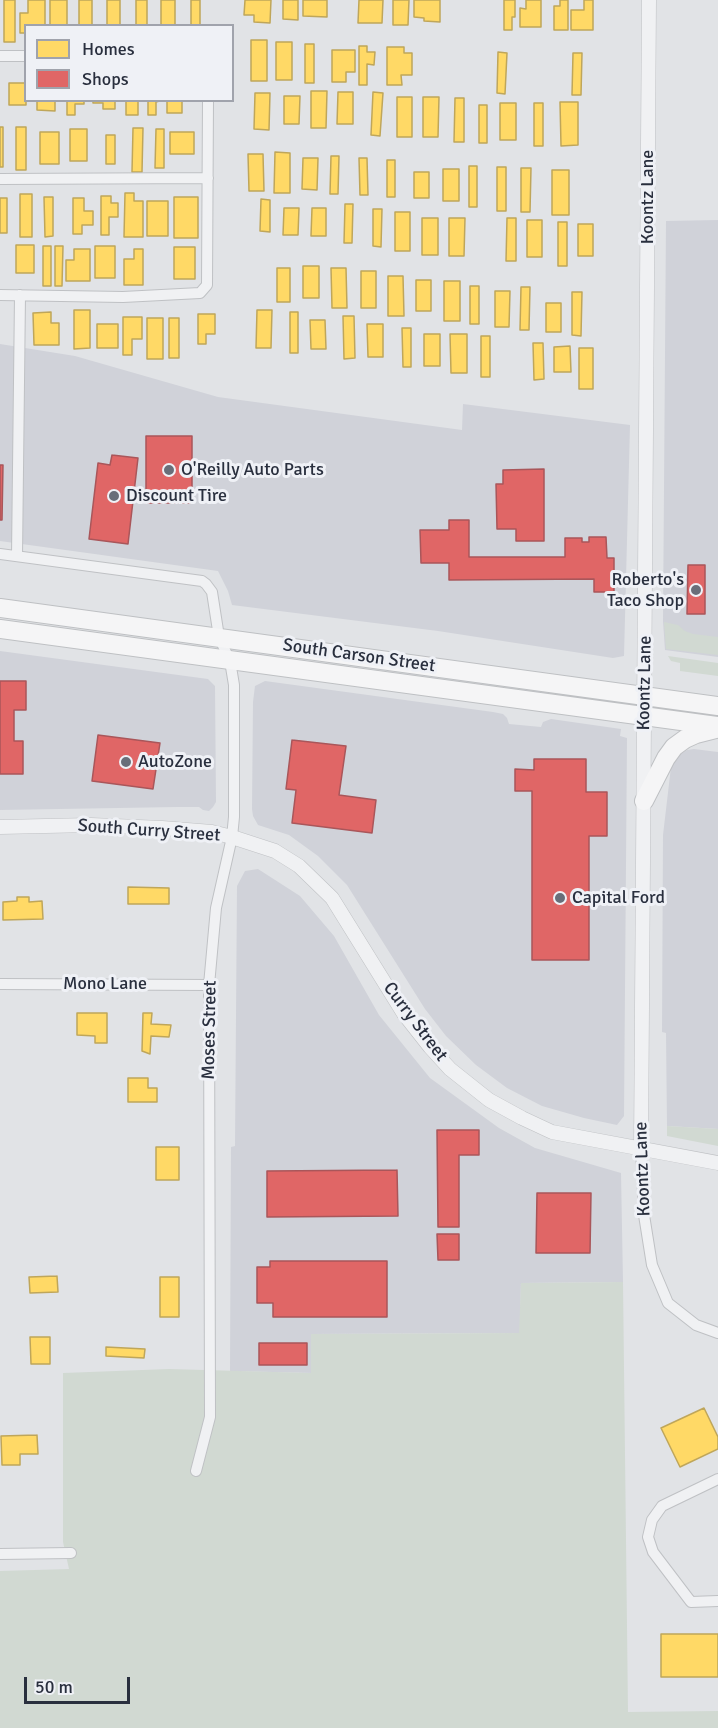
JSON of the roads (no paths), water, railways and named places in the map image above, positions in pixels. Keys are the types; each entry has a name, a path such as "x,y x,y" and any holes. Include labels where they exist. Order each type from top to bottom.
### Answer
{"main road":[{"name":"South Carson Street","path":"0,608 718,706"},
{"name":"South Carson Street","path":"0,629 718,727"},
{"path":"644,801 674,747 685,739 718,727"}],"street":[{"name":"Koontz Lane","path":"650,0 641,1149 644,1215 652,1265 668,1303 696,1325 718,1333"},
{"path":"0,56 24,56"},
{"path":"0,295 123,297 200,293 207,285 208,102"},
{"path":"0,179 208,178"},
{"path":"0,554 17,556 20,295"},
{"name":"Moses Street","path":"17,556 202,581 212,592 219,637 230,661 234,685 234,817 232,837 216,908 209,985 210,1418 196,1471"},
{"name":"South Curry Street","path":"0,827 91,825 212,832 275,851 292,862"},
{"name":"Curry Street","path":"292,862 332,898 404,1014 430,1047 450,1069 489,1100 552,1132 718,1163"},
{"name":"Mono Lane","path":"0,984 209,985"},
{"path":"716,1600 690,1602 653,1551 648,1537 652,1520 662,1506 718,1479"},
{"path":"0,1554 71,1553"}],"place":[{"name":"O'Reilly Auto Parts","path":"169,470"},
{"name":"Discount Tire","path":"114,496"},
{"name":"Roberto's Taco Shop","path":"696,590"},
{"name":"AutoZone","path":"126,762"},
{"name":"Capital Ford","path":"560,898"}]}
